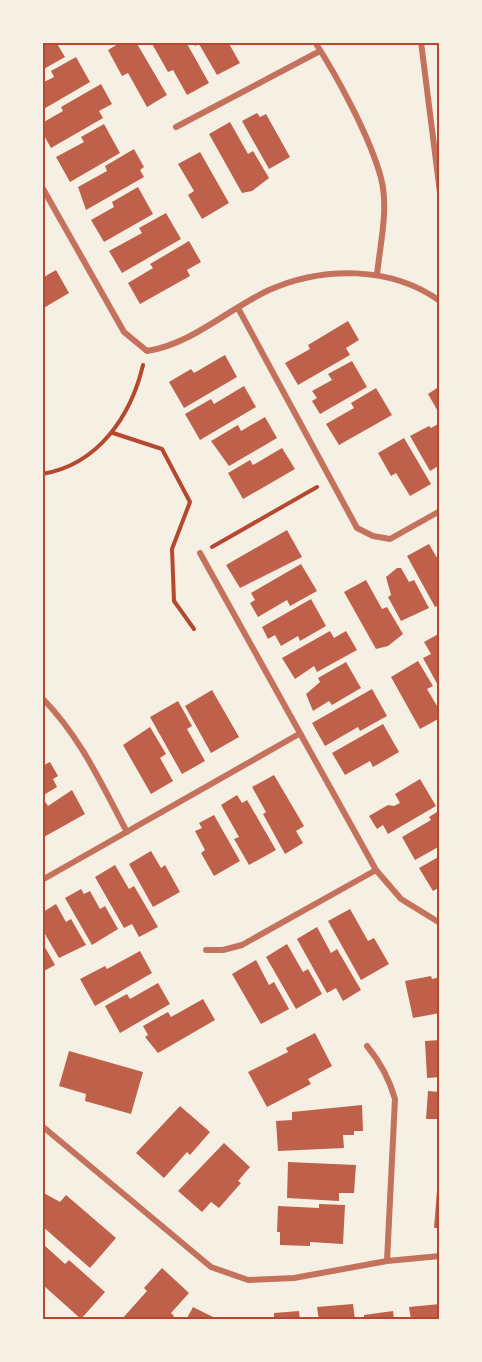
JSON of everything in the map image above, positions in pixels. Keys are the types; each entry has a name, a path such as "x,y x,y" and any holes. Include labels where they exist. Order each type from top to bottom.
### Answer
{"street":[{"path":"315,42 367,141 382,180 384,215 377,274"},
{"path":"421,42 440,194"},
{"path":"176,127 320,51"},
{"path":"42,187 124,332 147,351 171,346 269,290 301,279 337,273 377,274 406,283 440,301"},
{"path":"237,308 357,528 373,537 390,539 440,511"},
{"path":"200,553 376,870 401,899 440,923"},
{"path":"42,698 59,715 82,748 127,832"},
{"path":"42,879 299,734"},
{"path":"206,950 223,950 242,945 376,870"},
{"path":"367,1046 390,1080 394,1099 387,1261"},
{"path":"42,1126 211,1267 248,1280 294,1278 387,1261 440,1256"}],"path":[{"path":"42,474 76,462 113,433 128,409 139,383 147,351"},
{"path":"113,433 162,449 190,502 172,549 174,601 194,629"},
{"path":"200,553 331,480"}],"building":[{"path":"42,42 56,42 65,57 42,70"},
{"path":"121,42 136,42 167,95 147,107 128,73 122,76 108,50"},
{"path":"151,42 186,42 209,83 187,95 173,70 168,72"},
{"path":"193,42 228,42 240,63 217,75 199,44 195,46"},
{"path":"76,57 90,82 42,110 42,83 54,77 51,71"},
{"path":"101,84 112,104 99,111 103,118 51,148 42,132 42,123 63,111 61,107"},
{"path":"257,113 260,117 266,114 290,157 269,169 242,121"},
{"path":"230,122 248,154 253,151 269,178 252,191 242,193 209,134"},
{"path":"104,124 120,153 70,182 56,157 84,142 81,137"},
{"path":"134,149 144,167 140,170 144,177 86,210 78,187 107,171 105,166"},
{"path":"200,152 229,203 202,219 188,195 194,191 178,164"},
{"path":"138,187 153,214 104,242 91,220 114,207 112,202"},
{"path":"166,213 181,239 122,273 109,251 142,233 139,228"},
{"path":"189,241 201,262 187,270 190,276 140,304 128,283 153,268 150,264"},
{"path":"56,270 69,293 42,309 42,278"},
{"path":"348,321 359,340 346,348 350,355 298,385 285,363 310,349 308,345"},
{"path":"225,355 237,377 184,408 169,382 191,369 194,373"},
{"path":"352,361 367,387 320,414 312,401 317,398 312,391 332,380 328,374"},
{"path":"244,386 256,407 200,440 185,414 211,399 214,404"},
{"path":"440,386 440,415 428,394"},
{"path":"376,388 392,415 339,445 326,424 354,408 351,403"},
{"path":"265,417 277,438 229,466 211,441 238,425 241,431"},
{"path":"438,424 440,428 440,465 430,471 410,436"},
{"path":"404,438 431,484 410,496 396,473 391,476 378,453"},
{"path":"282,448 295,469 243,499 228,473 250,460 253,465"},
{"path":"287,530 302,557 240,588 226,565"},
{"path":"429,544 440,563 440,605 435,607 407,556"},
{"path":"301,564 317,591 290,606 287,600 258,617 250,603 255,600 251,593"},
{"path":"397,568 401,568 409,582 414,580 429,608 401,621 388,597 391,595 386,577"},
{"path":"366,580 382,609 387,607 403,634 388,646 376,649 344,592"},
{"path":"311,599 326,626 300,641 298,636 281,646 275,635 268,639 262,627"},
{"path":"330,631 334,638 346,631 357,650 317,672 314,666 295,679 282,658"},
{"path":"440,633 440,689 423,658 431,654 424,642"},
{"path":"418,661 433,686 427,689 440,711 440,718 420,729 391,677"},
{"path":"346,662 361,688 332,705 329,701 313,711 306,694 320,682 318,678"},
{"path":"372,689 387,716 360,731 358,727 325,746 312,723"},
{"path":"212,690 239,737 211,753 185,706"},
{"path":"178,701 192,726 187,729 205,761 182,774 150,717"},
{"path":"383,724 399,752 373,767 370,761 345,775 332,753"},
{"path":"150,727 166,754 160,758 173,781 151,794 123,745"},
{"path":"50,762 58,776 53,779 57,787 42,796 42,766"},
{"path":"274,775 304,826 296,831 303,843 285,854 263,814 266,812 252,787"},
{"path":"420,779 436,806 388,834 383,825 377,829 369,816 388,805 394,806 400,803 395,794"},
{"path":"72,790 85,814 42,838 42,801 44,800 48,806"},
{"path":"237,795 242,803 247,800 276,850 249,865 234,839 239,837 221,805"},
{"path":"440,810 440,846 415,860 402,837 431,820 429,817"},
{"path":"214,815 240,861 214,876 201,853 205,850 195,831 202,828 199,823"},
{"path":"151,851 161,868 165,865 180,892 153,907 129,864"},
{"path":"440,856 440,887 433,891 419,868"},
{"path":"115,865 129,889 134,886 158,927 139,937 132,924 124,928 95,877"},
{"path":"81,889 84,894 90,891 100,909 105,906 118,929 92,945 65,898"},
{"path":"56,904 66,922 71,919 86,945 59,958 42,929 43,912"},
{"path":"350,909 368,941 374,938 389,964 361,980 328,921"},
{"path":"317,927 331,953 337,949 361,990 343,1001 336,988 327,993 297,939"},
{"path":"42,942 55,965 42,972"},
{"path":"287,944 303,972 308,969 322,994 296,1009 266,957"},
{"path":"140,951 152,973 95,1006 80,979 105,966 107,969"},
{"path":"256,960 269,985 274,982 289,1009 261,1024 232,974"},
{"path":"431,976 432,979 440,977 440,1013 413,1018 405,981"},
{"path":"158,983 170,1004 120,1033 105,1006 127,994 130,999"},
{"path":"203,999 215,1020 158,1053 145,1037 148,1035 143,1026 168,1012 171,1017"},
{"path":"315,1033 332,1066 308,1079 311,1084 267,1107 248,1072 288,1052 286,1048"},
{"path":"440,1040 440,1077 427,1078 425,1041"},
{"path":"69,1051 143,1072 131,1114 85,1101 86,1094 59,1086"},
{"path":"428,1091 440,1092 440,1119 426,1119"},
{"path":"362,1105 363,1131 354,1131 354,1135 343,1135 344,1148 278,1151 276,1121 292,1120 292,1112"},
{"path":"180,1106 210,1132 190,1155 187,1152 164,1178 136,1153"},
{"path":"224,1143 250,1167 238,1181 241,1183 219,1208 211,1202 202,1212 178,1191"},
{"path":"288,1162 356,1165 354,1193 339,1193 339,1201 287,1198"},
{"path":"437,1190 440,1190 440,1228 434,1228"},
{"path":"42,1192 60,1202 66,1195 116,1238 90,1268 42,1226"},
{"path":"319,1204 345,1205 343,1244 310,1242 310,1246 280,1245 280,1232 277,1232 278,1206 319,1208"},
{"path":"44,1245 65,1264 69,1260 105,1292 81,1319 44,1286 42,1288"},
{"path":"162,1268 189,1293 171,1313 174,1316 170,1320 121,1320 147,1291 144,1288"},
{"path":"353,1304 355,1320 319,1320 317,1307"},
{"path":"440,1304 440,1320 411,1320 409,1307"},
{"path":"193,1307 219,1320 186,1320"},
{"path":"299,1311 300,1320 274,1320 274,1313"},
{"path":"393,1311 394,1320 364,1320 364,1315"}]}
